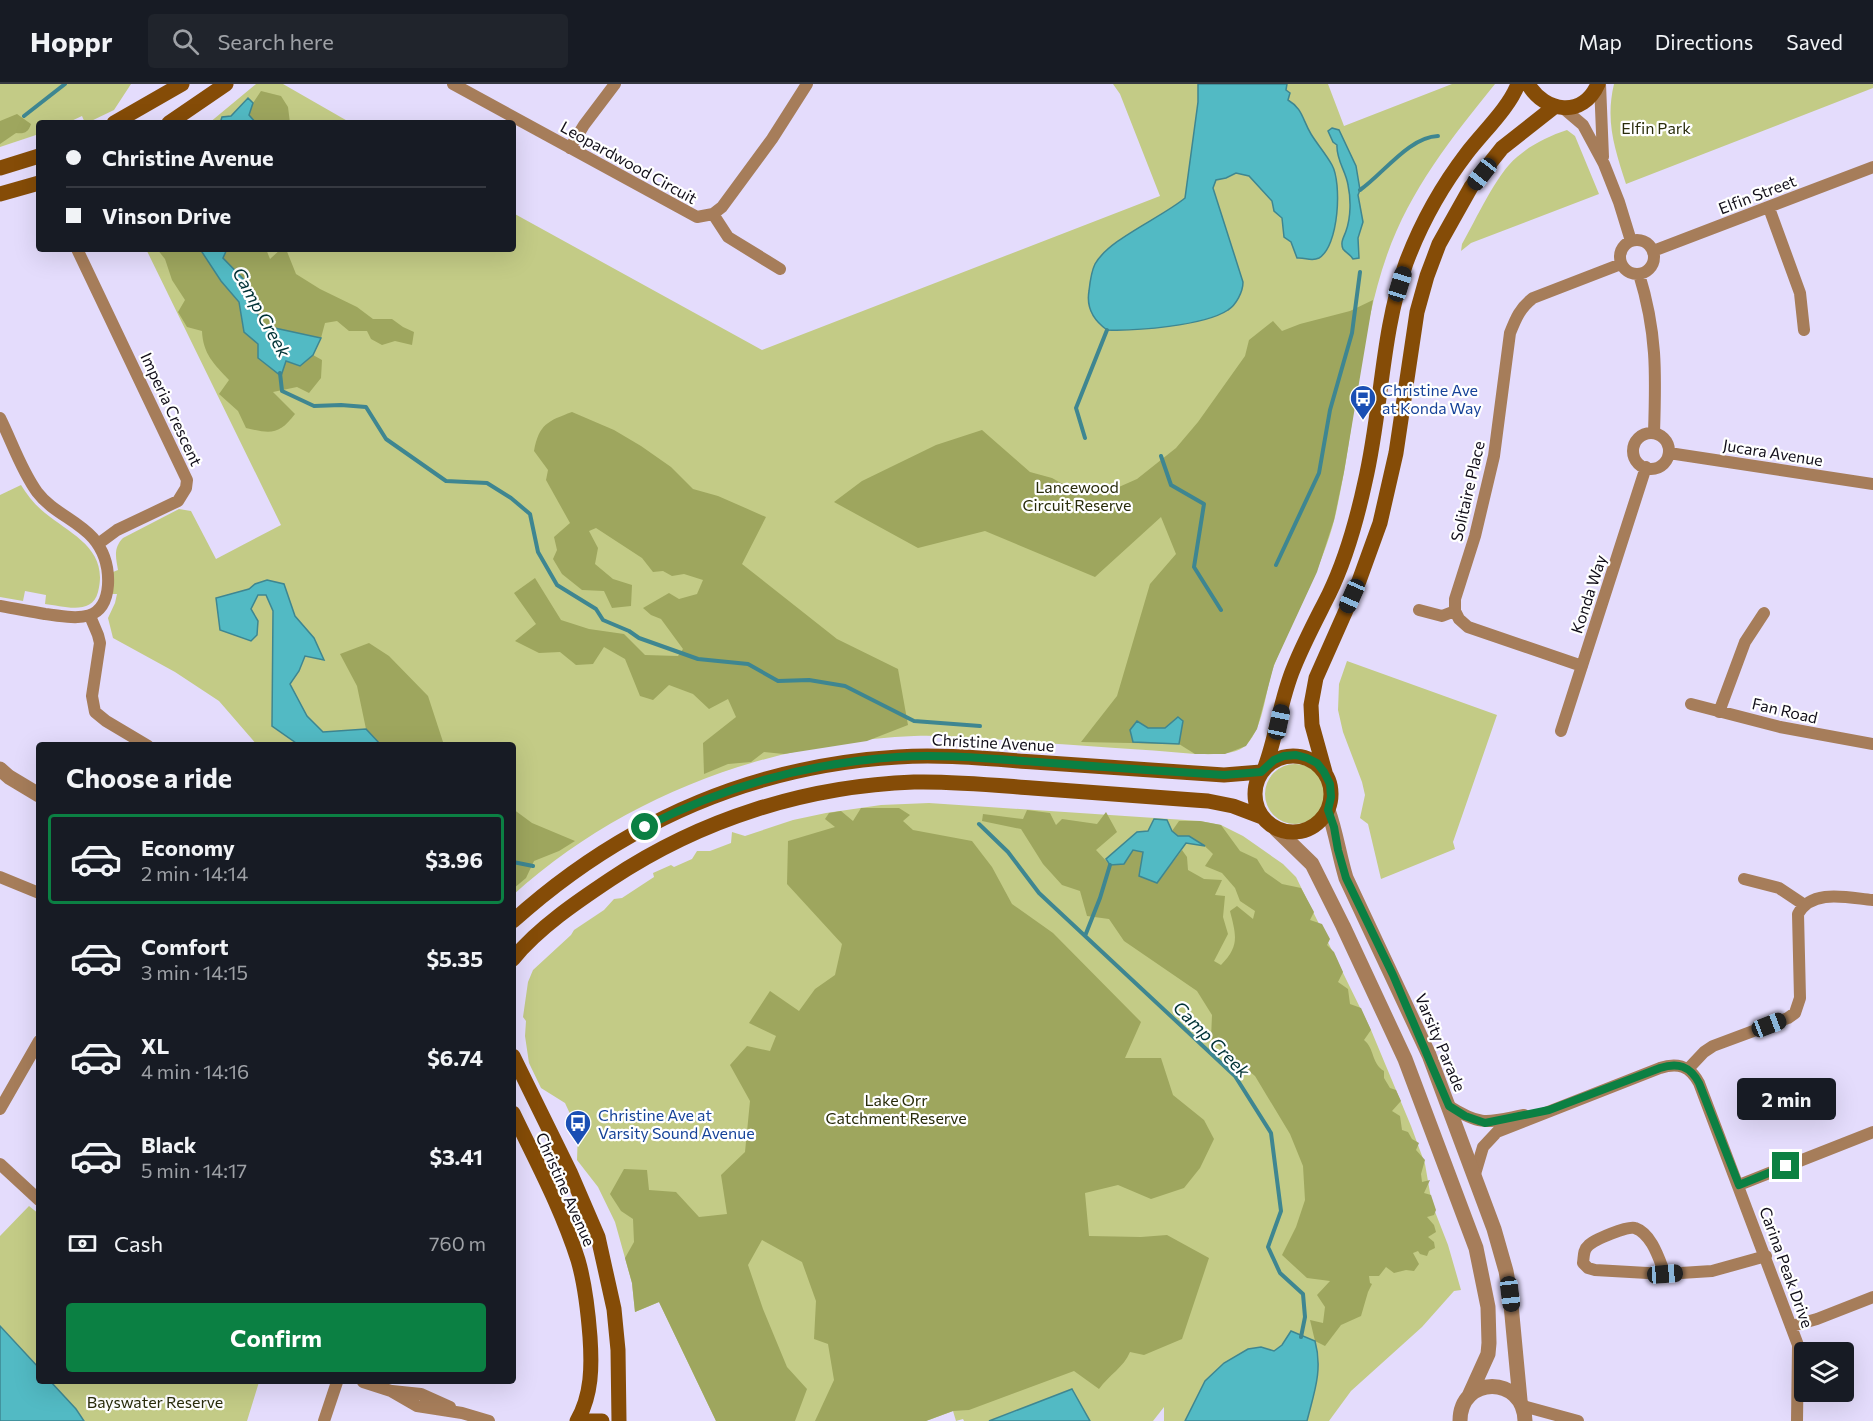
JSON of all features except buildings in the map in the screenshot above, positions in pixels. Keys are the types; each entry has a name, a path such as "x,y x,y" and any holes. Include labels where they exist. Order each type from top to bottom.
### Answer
{"main road":[{"path":"119,120 182,84"},
{"path":"173,120 226,84"},
{"path":"1262,817 1256,807 1254,795 1256,783 1276,733 1293,668 1330,592 1360,503 1369,466 1393,311 1409,256 1443,187 1467,152 1506,105 1518,84"},
{"path":"1528,84 1543,102 1559,108 1575,106 1586,100 1599,84"},
{"path":"1324,772 1312,725 1311,705 1316,678 1359,581 1380,523 1396,453 1416,312 1427,276 1439,244 1472,187 1502,148 1559,108"},
{"path":"0,168 36,157"},
{"path":"0,195 36,184"},
{"path":"516,956 532,939 569,910 632,865 726,819 774,803 828,791 874,785 914,782 986,784 1208,801 1233,806 1262,817 1276,828 1287,832 1299,832 1311,828 1321,820 1328,810 1331,797 1330,784 1317,763 1296,755 1284,756 1274,760 1263,770"},
{"name":"Christine Avenue","path":"516,919 558,884 633,833 690,804 793,772 854,761 946,756 1224,775 1263,770"},
{"name":"Christine Avenue","path":"516,1062 570,1172 598,1237 614,1309 618,1350 619,1421"},
{"name":"Christine Avenue","path":"516,1119 553,1197 578,1261 587,1307 591,1354 588,1400 577,1421"},
{"path":"583,1421 602,1421"}],"street":[{"name":"Leopardwood Circuit","path":"453,84 697,218 713,214 722,207 772,139 807,84"},
{"path":"570,148 615,84"},
{"path":"1599,84 1604,164"},
{"path":"1559,108 1583,125 1604,164 1630,241"},
{"name":"Elfin Street","path":"1653,251 1873,167"},
{"path":"1769,208 1800,293 1804,330"},
{"path":"713,214 728,237 780,269"},
{"path":"1636,239 1646,242 1653,251 1652,266 1640,274 1629,272 1621,264 1622,248 1630,241 1636,239"},
{"name":"Imperia Crescent","path":"78,252 187,480 183,496 178,501 117,530 98,544"},
{"name":"Solitaire Place","path":"1455,611 1455,599 1475,536 1494,456 1510,333 1515,319 1523,306 1533,298 1621,264"},
{"path":"1640,274 1649,306 1654,339 1656,366 1654,433"},
{"path":"0,418 37,491 98,544 106,561 107,593 102,606 90,616 75,618 0,606"},
{"path":"1654,433 1664,438 1669,447 1669,453 1660,466 1650,468 1636,460 1635,443 1643,435 1654,433"},
{"name":"Jucara Avenue","path":"1669,453 1873,484"},
{"name":"Konda Way","path":"1561,731 1646,467"},
{"path":"1419,610 1442,616 1455,611 1459,619 1468,627 1582,666"},
{"path":"1719,712 1745,642 1764,613"},
{"path":"90,616 100,643 92,696 95,712 106,722 141,742"},
{"name":"Fan Road","path":"1691,704 1780,727 1873,744"},
{"path":"3,775 36,793"},
{"name":"Varsity Parade","path":"1328,810 1346,878 1393,975 1449,1106 1475,1174 1506,1271 1514,1322 1515,1364 1523,1409"},
{"path":"1276,828 1312,864 1339,916 1405,1059 1476,1248 1488,1307 1488,1354 1463,1404 1460,1421"},
{"path":"0,877 36,892"},
{"path":"1744,879 1779,888 1803,904"},
{"path":"1475,1174 1483,1147 1497,1132 1671,1064 1688,1069 1713,1046 1788,1018 1795,1013 1800,998 1798,914 1803,904 1823,897 1873,900"},
{"path":"0,1110 36,1046"},
{"name":"Carina Peak Drive","path":"1688,1069 1694,1073 1699,1083 1798,1345 1797,1421"},
{"path":"1449,1106 1465,1116 1485,1123 1549,1110"},
{"path":"1739,1185 1873,1132"},
{"path":"0,1164 36,1197"},
{"path":"1665,1274 1651,1242 1638,1228 1629,1226 1588,1245 1584,1252 1583,1263 1595,1270 1665,1274 1712,1271 1766,1256"},
{"path":"1792,1326 1817,1319 1873,1297"},
{"path":"324,1421 336,1384"},
{"path":"369,1384 391,1391 421,1394 460,1417 489,1421"},
{"path":"1469,1396 1486,1387 1504,1388 1523,1409 1578,1421"}],"green space":[{"path":"0,84 131,84 114,110 93,120 84,120 82,116 73,120 36,120 36,135 0,147"},
{"path":"256,84 283,84 346,120 213,120"},
{"name":"Lancewood Circuit Reserve","path":"1113,84 1328,84 1344,126 1452,84 1495,84 1448,144 1420,186 1396,231 1377,286 1369,319 1342,485 1330,536 1316,573 1275,663 1258,727 1243,748 1223,754 1195,754 914,736 859,740 805,749 752,763 700,781 649,803 601,829 556,860 516,893 516,742 254,742 219,701 175,672 113,638 108,618 117,594 112,594 113,572 118,570 116,549 123,538 179,509 191,511 216,559 281,525 147,252 516,252 516,215 762,350 1160,196 1120,94"},
{"name":"Elfin Park","path":"1614,84 1873,84 1873,88 1626,184 1612,135 1611,98"},
{"path":"261,91 281,96 288,107 290,120 253,120 249,115"},
{"path":"17,114 31,124 29,129 23,133 16,133 0,144 0,121"},
{"name":"Elfin Park","path":"1567,130 1575,136 1599,194 1471,243 1461,251 1462,244 1487,198 1509,165 1535,144"},
{"path":"159,252 202,252 221,281 239,302 244,332 258,344 281,376 286,361 300,366 313,355 322,360 321,378 309,393 297,387 273,392 295,414 284,426 268,432 246,428 238,411 219,394 229,380 214,364 207,352 202,331 187,327 178,312 185,300 172,280 165,259"},
{"path":"226,252 267,252 270,259 278,252 287,252 296,274 357,307 373,319 392,319 414,332 412,345 395,341 382,345 371,339 367,331 349,331 337,321 325,323 321,338 261,326 249,285 223,258"},
{"path":"1373,300 1334,520 1317,572 1274,665 1257,729 1246,746 1225,754 1195,754 1179,744 1081,742 1117,696 1150,584 1176,554 1161,517 1095,577 985,531 918,548 834,502 862,481 936,445 982,430 1030,472 1052,478 1079,493 1103,494 1137,479 1176,448 1198,422 1245,356 1249,340 1273,321 1282,331 1350,311"},
{"path":"572,412 614,430 641,446 671,467 693,489 718,496 766,517 742,564 837,639 898,669 908,725 867,741 784,754 764,752 751,762 728,764 704,774 703,743 736,717 728,699 709,709 693,694 669,685 653,700 640,696 625,659 604,647 593,664 576,665 560,652 539,653 515,641 536,624 514,593 535,578 561,620 589,629 624,634 645,655 678,656 683,649 661,619 651,615 643,608 669,593 679,599 697,594 703,580 684,574 672,576 663,571 653,572 642,558 596,528 589,531 598,548 595,564 613,579 632,585 631,606 612,608 604,591 582,590 562,574 553,559 557,550 554,537 570,523 546,480 548,470 534,451 542,429 551,421"},
{"path":"21,485 38,507 77,536 93,554 100,577 98,592 90,604 76,608 45,604 46,595 25,591 23,601 0,597 0,495"},
{"path":"369,643 389,656 428,696 443,742 378,742 366,729 357,686 340,654"},
{"path":"1347,661 1497,715 1453,842 1455,849 1381,879 1368,824 1360,818 1365,795 1362,782 1343,732 1338,710 1339,684"},
{"path":"1289,764 1301,764 1312,769 1320,777 1325,794 1323,806 1312,819 1301,824 1289,824 1278,819 1270,811 1265,800 1265,788 1270,777 1278,769"},
{"name":"Lake Orr Catchment Reserve","path":"929,803 1200,821 1221,825 1243,836 1283,864 1296,877 1371,1030 1411,1126 1425,1164 1432,1204 1448,1245 1461,1290 1454,1291 1422,1327 1351,1391 1329,1421 1164,1421 1164,1407 1153,1421 1090,1421 1072,1389 989,1421 964,1421 963,1419 956,1421 953,1411 926,1421 716,1421 659,1302 635,1312 632,1283 615,1222 598,1187 577,1160 578,1131 565,1103 541,1088 529,1063 525,1036 526,1021 523,1017 528,982 533,970 574,930 604,910 614,899 622,898 654,877 653,873 692,859 697,851 710,851 731,843 732,832 745,836 793,820 826,813 881,805"},
{"path":"861,808 899,808 910,815 903,821 913,830 972,841 992,867 1012,904 1053,933 1141,1022 1125,1058 1161,1058 1173,1095 1204,1120 1214,1139 1200,1168 1184,1188 1151,1199 1118,1185 1085,1193 1089,1236 1167,1235 1209,1258 1182,1339 1144,1355 1130,1352 1124,1362 1099,1389 1074,1371 969,1410 953,1411 926,1421 815,1421 834,1380 828,1344 814,1339 816,1301 802,1262 762,1240 748,1265 787,1367 807,1389 795,1421 716,1421 659,1302 635,1312 632,1283 625,1258 634,1242 633,1219 621,1211 610,1194 624,1169 647,1170 649,1190 676,1192 699,1217 727,1214 721,1175 745,1152 750,1101 730,1065 747,1046 770,1051 776,1036 749,1023 770,991 799,1011 815,989 835,975 842,944 787,884 788,841 835,827 825,819 829,813 841,811 853,821"},
{"path":"1027,810 1050,813 1056,825 1062,819 1097,824 1106,812 1117,832 1096,850 1110,865 1133,850 1143,852 1147,878 1157,883 1182,850 1187,857 1188,870 1204,879 1222,880 1215,895 1225,896 1223,917 1228,934 1214,961 1221,965 1231,952 1235,940 1230,911 1237,906 1253,919 1255,911 1240,901 1235,888 1222,873 1205,866 1213,854 1209,850 1197,841 1189,837 1178,836 1172,831 1179,821 1200,821 1221,825 1240,851 1257,859 1265,872 1282,884 1301,888 1314,912 1310,920 1322,924 1330,939 1327,945 1334,952 1343,972 1338,982 1348,989 1350,1004 1361,1008 1371,1030 1364,1040 1377,1064 1384,1071 1384,1078 1390,1088 1396,1090 1401,1101 1392,1111 1400,1116 1402,1130 1408,1132 1412,1139 1419,1143 1416,1150 1425,1160 1421,1174 1422,1182 1430,1180 1424,1193 1431,1195 1436,1210 1434,1215 1427,1217 1434,1225 1436,1232 1428,1237 1434,1242 1435,1248 1429,1251 1427,1256 1418,1251 1413,1253 1419,1264 1414,1271 1394,1273 1386,1267 1379,1276 1369,1276 1372,1284 1361,1316 1341,1325 1325,1346 1315,1341 1310,1320 1323,1323 1325,1307 1317,1295 1330,1281 1307,1278 1282,1255 1296,1227 1305,1200 1303,1166 1290,1134 1255,1076 1211,1039 1212,1015 1197,991 1124,941 1109,919 1087,916 1080,891 1062,885 1043,864 1021,829 982,821 983,814 1023,819"},
{"path":"516,811 532,823 575,841 559,851 534,861 526,878 516,886"},
{"path":"29,1206 36,1212 36,1365 0,1326 0,1236"},
{"name":"Bayswater Reserve","path":"53,1384 258,1384 247,1421 84,1421"}],"shaded area":[{"path":"1198,84 1287,84 1286,90 1290,93 1288,100 1299,111 1332,165 1335,174 1338,199 1335,228 1331,241 1319,258 1313,260 1297,258 1291,242 1284,237 1282,218 1274,211 1272,201 1249,176 1236,173 1216,180 1213,188 1243,282 1236,302 1231,308 1217,315 1187,324 1134,330 1107,330 1094,318 1089,303 1091,277 1095,264 1123,237 1185,198 1198,102"},
{"path":"248,98 253,103 249,115 253,120 221,120 222,117 231,116"},
{"path":"1332,128 1339,130 1356,166 1363,222 1358,238 1359,258 1353,259 1342,246 1349,220 1350,196 1337,145 1328,131"},
{"path":"202,252 226,252 223,258 249,285 261,325 321,338 313,355 300,366 286,361 281,376 258,358 258,344 244,332 239,302 221,281"},
{"path":"267,580 284,584 295,616 314,638 324,660 305,656 290,684 307,716 323,732 366,729 378,742 295,742 272,726 273,611 266,595 258,595 251,609 258,621 257,635 251,641 220,630 216,598 249,589"},
{"path":"1178,717 1183,721 1179,744 1133,742 1130,730 1137,721 1148,728 1165,728"},
{"path":"1154,819 1167,820 1172,831 1178,836 1189,836 1205,846 1186,843 1157,883 1139,876 1143,852 1133,850 1124,864 1110,865 1106,859 1137,832 1148,831"},
{"path":"0,1326 36,1365 36,1384 53,1384 84,1421 0,1421"},
{"path":"1291,1331 1315,1341 1317,1352 1317,1381 1307,1421 1185,1421 1205,1381 1224,1363 1248,1349 1261,1347 1274,1351 1282,1345"},
{"path":"1072,1389 1090,1421 989,1421"}],"waterway":[{"path":"24,116 65,84"},
{"path":"1360,190 1407,149 1427,138 1438,136"},
{"path":"1276,565 1319,473 1330,410 1352,333 1360,272"},
{"path":"1085,438 1076,408 1107,330"},
{"name":"Camp Creek","path":"280,373 282,391 314,406 366,407 386,439 446,481 487,483 511,498 530,514 538,552 557,585 596,609 603,620 639,638 698,659 748,664 778,681 809,680 845,686 914,721 980,726"},
{"path":"1161,456 1171,485 1204,504 1194,567 1221,610"},
{"name":"Camp Creek","path":"979,824 1008,852 1039,893 1235,1076 1271,1133 1281,1211 1268,1247 1280,1273 1303,1294 1305,1317 1301,1337"},
{"path":"516,863 533,866"},
{"path":"1085,936 1110,865"}],"place":[{"name":"Christine Ave at Konda Way","path":"1363,421"},
{"name":"Christine Ave at Varsity Sound Avenue","path":"578,1146"}],"route":[{"path":"645,827 690,804 746,784 793,772 854,761 946,756 1224,775 1261,772 1274,760 1284,756 1296,755 1307,758 1317,763 1330,784 1331,797 1328,810 1346,878 1393,975 1449,1106 1465,1116 1485,1123 1549,1110 1671,1064 1680,1065 1694,1073 1699,1083 1739,1185 1786,1166"}]}
